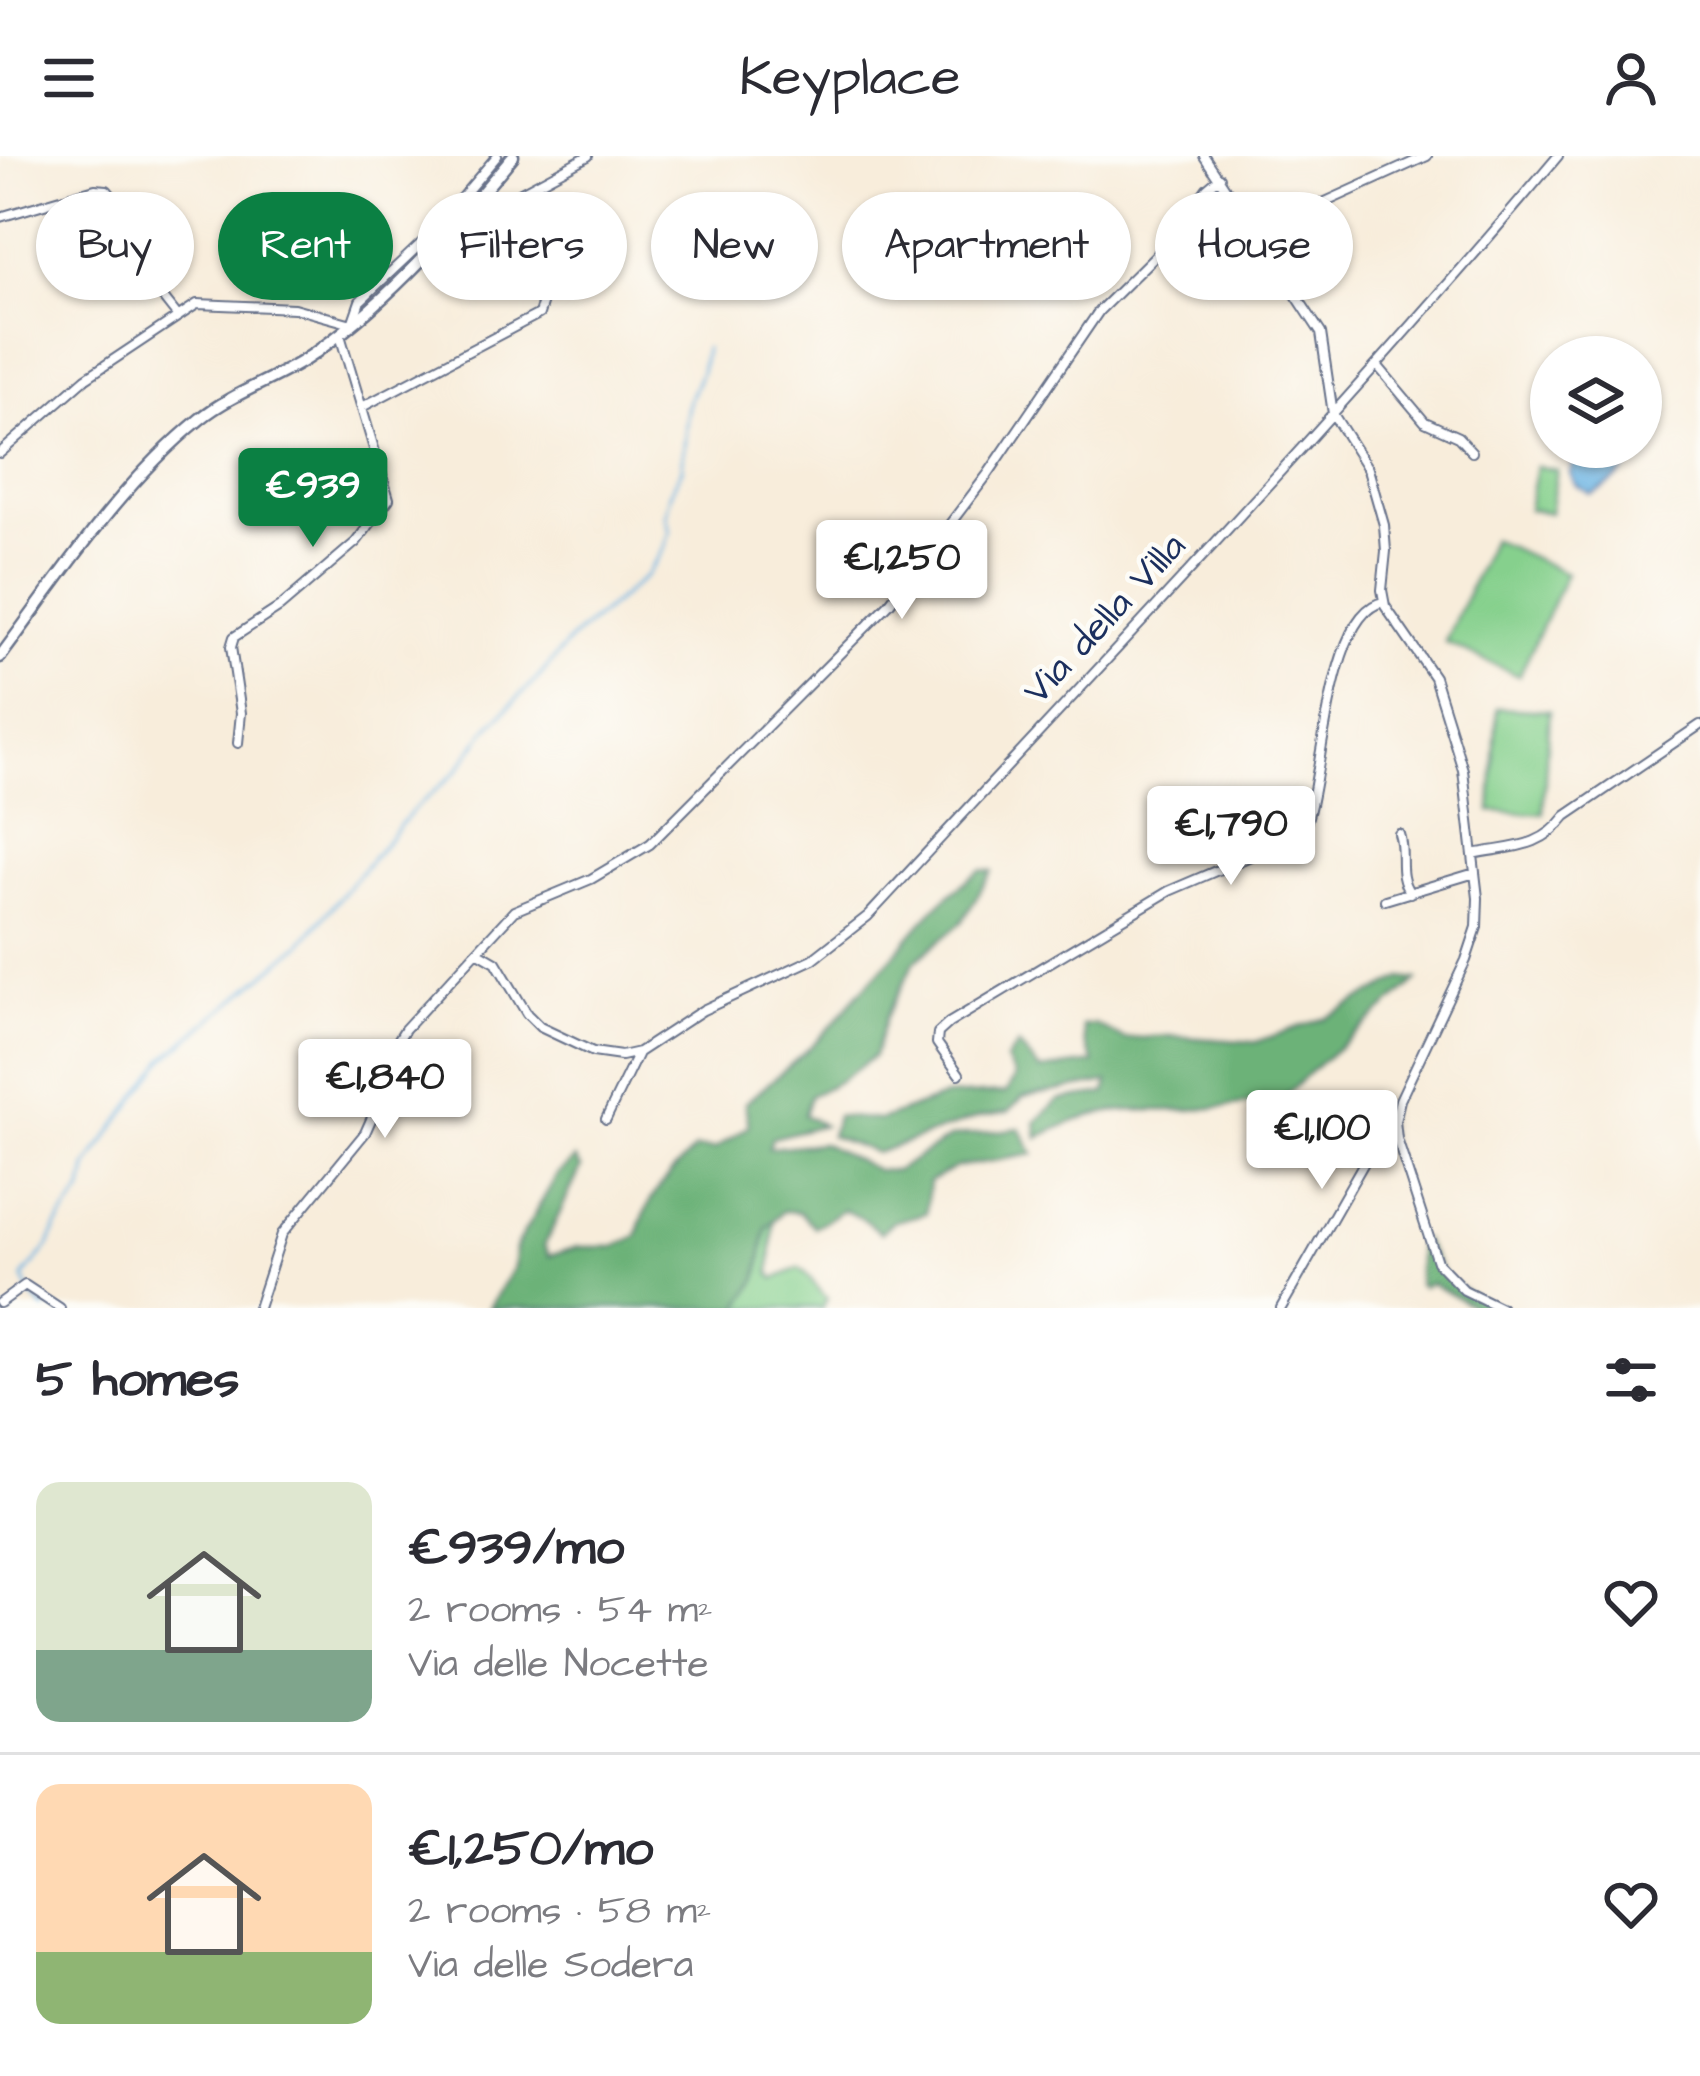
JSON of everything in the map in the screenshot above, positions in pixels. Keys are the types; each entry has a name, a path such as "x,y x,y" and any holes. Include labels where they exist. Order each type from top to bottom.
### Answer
{"street":[{"path":"352,324 360,301 428,237 496,156"},
{"path":"0,657 96,527 149,466 212,410 301,363 352,324 448,233 513,156"},
{"path":"362,407 538,316 542,298 515,199 588,156"},
{"path":"1204,156 1322,333 1333,414 1373,482 1386,538 1384,602 1437,686 1463,770 1479,908 1475,934 1398,1104 1396,1130 1439,1266 1468,1293 1502,1308"},
{"path":"1347,192 1426,156"},
{"name":"Via della Villa","path":"638,1052 696,1014 814,959 868,916 1333,414 1558,156"},
{"path":"258,1308 284,1229 368,1128 399,1037 519,908 583,883 650,844 889,604 988,474 1099,311 1165,245 1220,177"},
{"path":"0,217 95,189 107,190 141,231 128,253 176,314"},
{"path":"0,454 86,378 176,314 207,302 291,308 352,324"},
{"path":"238,742 242,712 231,646 234,637 280,607 356,542 388,502 340,334"},
{"path":"1377,365 1425,422 1458,436 1472,452"},
{"path":"959,1074 937,1043 940,1031 949,1023 1168,891 1302,834 1340,660 1368,608 1384,602"},
{"path":"1473,854 1553,834 1566,816 1700,724"},
{"path":"1400,834 1402,878 1410,892"},
{"path":"1385,900 1475,874"},
{"path":"476,950 494,958 528,1016 540,1027 599,1054 638,1052 606,1119"},
{"path":"1281,1308 1378,1138 1396,1130"},
{"path":"0,1304 30,1286 60,1308"}],"green space":[{"path":"1536,468 1557,470 1550,513 1528,509"},
{"path":"1492,539 1566,573 1519,676 1445,642"},
{"path":"1497,708 1549,711 1543,814 1491,811"},
{"path":"981,870 992,871 962,922 915,961 886,1017 874,1056 810,1096 804,1115 823,1125 772,1138 769,1148 822,1143 877,1170 895,1171 951,1137 1020,1128 1034,1154 957,1167 929,1182 926,1213 892,1222 880,1233 843,1210 815,1227 799,1212 783,1211 766,1228 758,1278 739,1308 489,1308 514,1266 515,1248 557,1175 575,1159 581,1168 544,1246 549,1256 578,1247 614,1247 637,1236 652,1198 675,1169 695,1149 715,1149 749,1126 745,1103 815,1042 929,915"},
{"path":"1402,978 1417,980 1282,1100 1110,1112 1038,1138 1036,1122 1059,1100 1106,1093 1108,1082 1023,1097 1008,1112 979,1117 876,1153 831,1136 836,1116 880,1120 946,1096 1006,1093 1015,1077 1006,1060 1018,1045 1040,1070 1094,1063 1083,1026 1095,1025 1125,1039 1169,1036 1255,1042 1325,1018"},
{"path":"774,1218 770,1273 775,1279 799,1268 827,1298 823,1308 739,1308 758,1278 766,1229"},
{"path":"1423,1239 1446,1279 1493,1308 1476,1308 1430,1283 1418,1284 1418,1246"}],"water":[{"path":"1571,468 1627,468 1590,494 1575,484"}],"waterway":[{"path":"45,1308 30,1295 23,1277 49,1246 83,1190 87,1168 97,1152 164,1059 300,945 411,812 457,771 487,729 570,640 646,576 670,531 666,515 670,494 682,469 688,403 705,348"}]}
